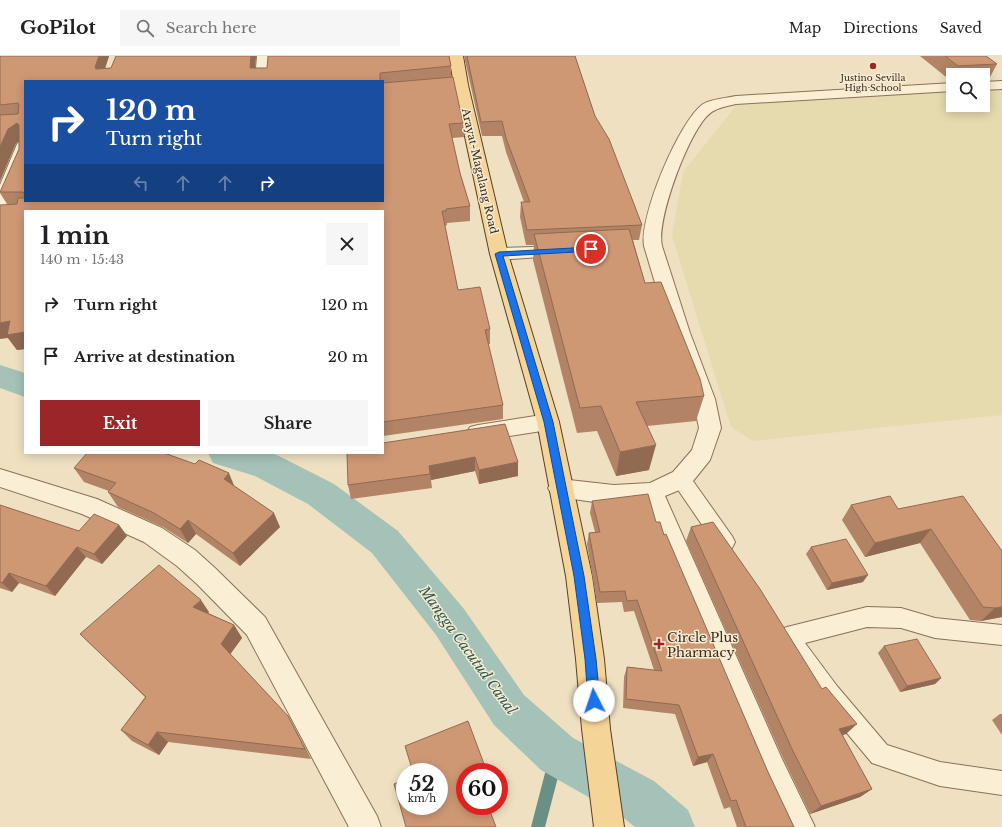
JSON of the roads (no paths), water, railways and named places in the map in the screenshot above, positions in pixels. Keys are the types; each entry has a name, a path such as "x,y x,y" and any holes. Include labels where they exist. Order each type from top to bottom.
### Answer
{"main road":[{"name":"Arayat-Magalang Road","path":"456,56 460,85 499,254 548,422 560,488 579,576 590,659 596,730 609,827"}],"street":[{"path":"262,80 264,56"},
{"path":"445,86 460,85"},
{"path":"990,86 1002,85"},
{"path":"560,488 614,495 652,492 680,479 702,454 710,428 704,399 680,333 645,246 651,232 660,198 668,179 693,124 708,107 736,100 946,87"},
{"path":"4,210 24,147"},
{"path":"499,254 584,250"},
{"path":"462,435 548,422"},
{"path":"0,478 89,506 154,535 186,558 206,576 256,626 366,827"},
{"path":"652,492 772,769 800,827"}],"lane":[{"path":"680,479 734,556"},
{"path":"1002,636 935,628 901,618 867,617 781,628 829,694 880,755 940,774 1002,783"}],"waterway":[{"name":"Mangga Cacutud Canal","path":"0,376 24,385"},
{"name":"Mangga Cacutud Canal","path":"228,454 267,466 321,494 385,542 450,622 509,710 557,754 637,798 671,827"},
{"path":"538,827 557,754"}],"place":[{"name":"Justino Sevilla High School","path":"873,66"},
{"name":"Circle Plus Pharmacy","path":"659,644"}]}
